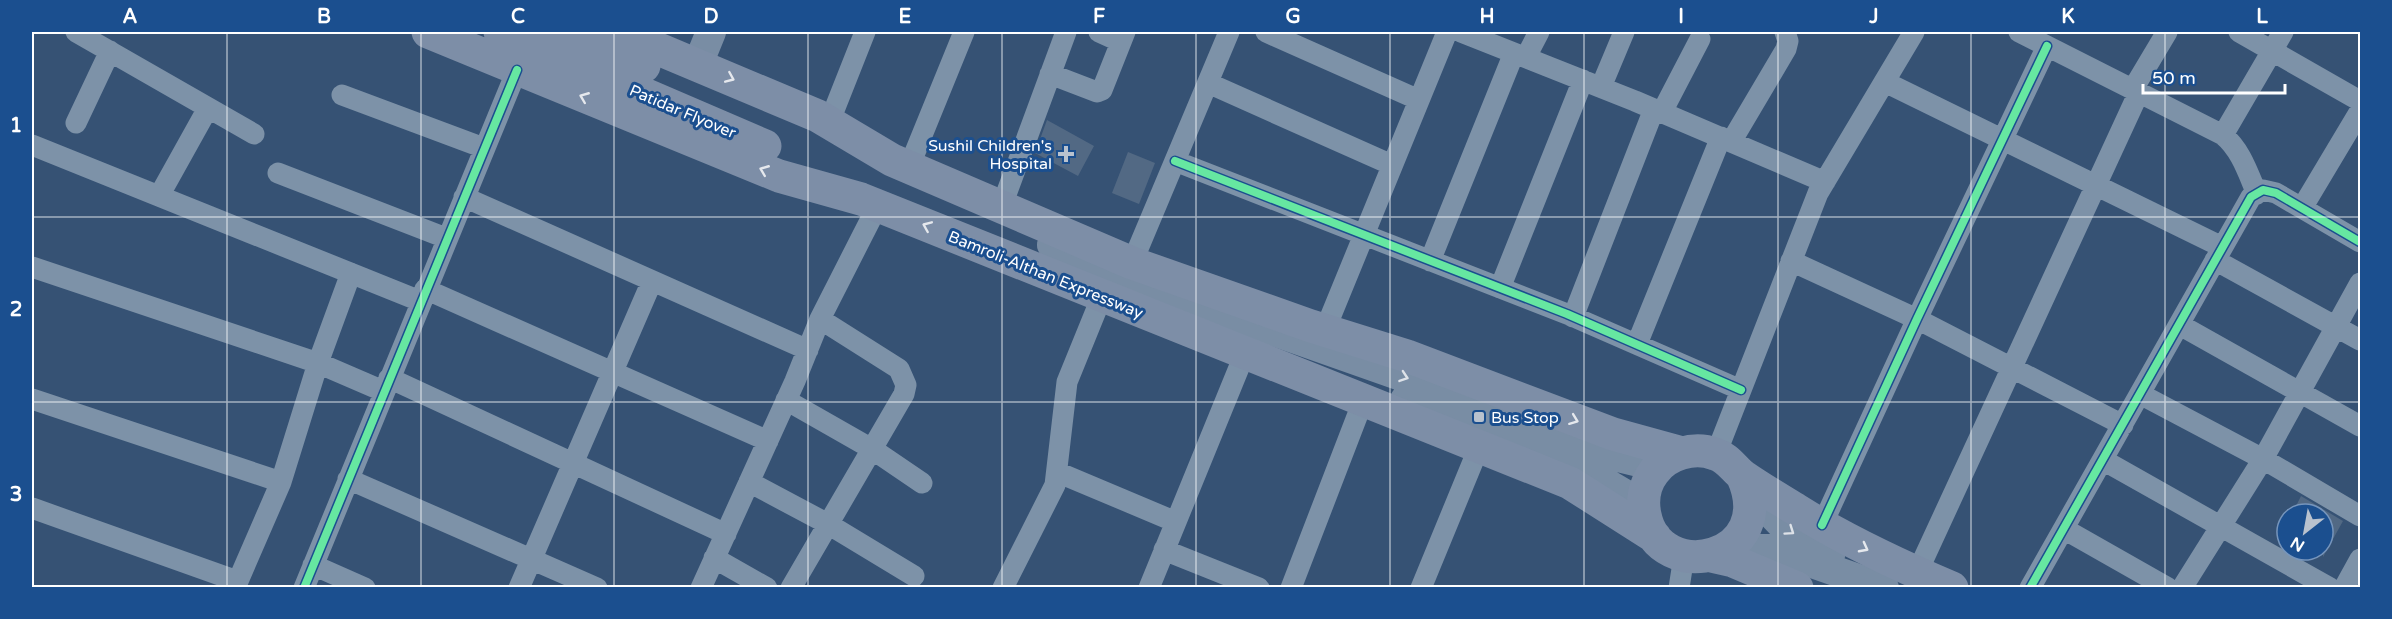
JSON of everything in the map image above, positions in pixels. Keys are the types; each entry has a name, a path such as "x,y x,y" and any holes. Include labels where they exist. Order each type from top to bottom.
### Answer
{"main road":[{"name":"Bamroli-Althan Expressway","path":"430,32 517,70 779,176 869,202 1570,483 1655,537"},
{"name":"Patidar Flyover","path":"500,32 834,149 900,164 1132,263 1407,356 1612,434 1670,460"},
{"name":"Patidar Flyover","path":"562,32 834,149 869,202"},
{"path":"618,32 698,64 834,149"},
{"path":"698,64 711,32"},
{"path":"993,204 1023,232 1120,277 1444,391 1589,450 1670,460 1699,450 1716,454 1731,462 1745,482 1785,528 1878,585"},
{"path":"970,244 1009,246 1582,469 1643,505"},
{"path":"1670,460 1646,488 1643,505 1647,522 1655,537 1668,549 1714,555 1772,549 1878,585"},
{"path":"1745,482 1822,525 1952,588"},
{"path":"1714,555 1739,538 1747,523 1751,507 1745,482"},
{"path":"1714,555 1766,588"},
{"path":"1714,555 1797,588"}],"street":[{"path":"76,32 254,134"},
{"path":"834,149 866,32"},
{"path":"900,164 964,32"},
{"path":"993,204 1066,32"},
{"path":"1050,74 1097,92 1102,90 1123,37 1099,32"},
{"path":"1132,263 1229,32"},
{"path":"1266,32 1419,100"},
{"path":"1325,330 1447,32"},
{"path":"1461,32 1658,110 1825,182"},
{"path":"1430,261 1520,55 1539,32"},
{"path":"1500,288 1592,84 1624,32"},
{"path":"1637,344 1726,140 1786,49 1788,41 1785,32"},
{"path":"1716,454 1818,193 1914,32"},
{"path":"1917,573 2097,184 2136,91 2167,32"},
{"path":"2239,32 2361,101"},
{"path":"2223,135 2283,32"},
{"path":"1822,525 2003,139 2036,37 2223,135 2233,143 2241,156 2257,194"},
{"path":"1573,317 1658,110 1700,39"},
{"path":"76,123 110,51"},
{"path":"304,588 517,70"},
{"path":"1885,82 2097,184 2219,253 2361,340"},
{"path":"1208,83 1392,165"},
{"path":"342,95 484,148"},
{"path":"159,196 208,108"},
{"path":"2302,208 2361,111"},
{"path":"32,145 351,273 423,295 613,372 768,441"},
{"path":"1175,161 1573,317 1741,390"},
{"path":"278,173 447,238"},
{"path":"2030,588 2251,196 2263,190 2276,193 2361,242"},
{"path":"464,197 808,350"},
{"path":"701,588 808,350 869,202"},
{"path":"1791,261 1917,319 2123,425"},
{"path":"32,267 386,385 573,463 726,534"},
{"path":"32,508 236,584 281,482 318,363 351,273"},
{"path":"519,588 652,281"},
{"path":"2182,588 2263,459 2361,283"},
{"path":"1010,585 1055,485 1067,382 1102,296"},
{"path":"790,588 904,394 906,385 899,369 820,319"},
{"path":"2180,325 2361,426"},
{"path":"1149,588 1245,353"},
{"path":"2140,394 2263,459 2361,516"},
{"path":"32,399 281,482"},
{"path":"786,400 872,449 922,483"},
{"path":"1291,588 1363,401"},
{"path":"1421,588 1479,447"},
{"path":"2103,460 2330,588"},
{"path":"1057,472 1176,522"},
{"path":"348,479 597,588"},
{"path":"749,482 914,576"},
{"path":"2064,529 2168,588"},
{"path":"1164,550 1259,588"},
{"path":"1679,588 1714,555"},
{"path":"714,558 767,588"},
{"path":"2344,588 2361,559"},
{"path":"313,565 365,588"}],"building":[{"path":"1047,120 1094,146 1078,176 1035,153"},
{"path":"1128,152 1155,163 1139,204 1112,193"},
{"path":"2301,496 2311,502 2298,502"},
{"path":"2335,516 2343,521 2335,535"}],"cycle path":[{"path":"1822,525 2047,46"},
{"path":"304,588 517,70"},
{"path":"1175,161 1567,314 1741,390"},
{"path":"2030,588 2251,197 2263,190 2276,193 2360,242"}],"place":[{"name":"Sushil Children's Hospital","path":"1066,154"},
{"name":"Bus Stop","path":"1479,417"}]}
